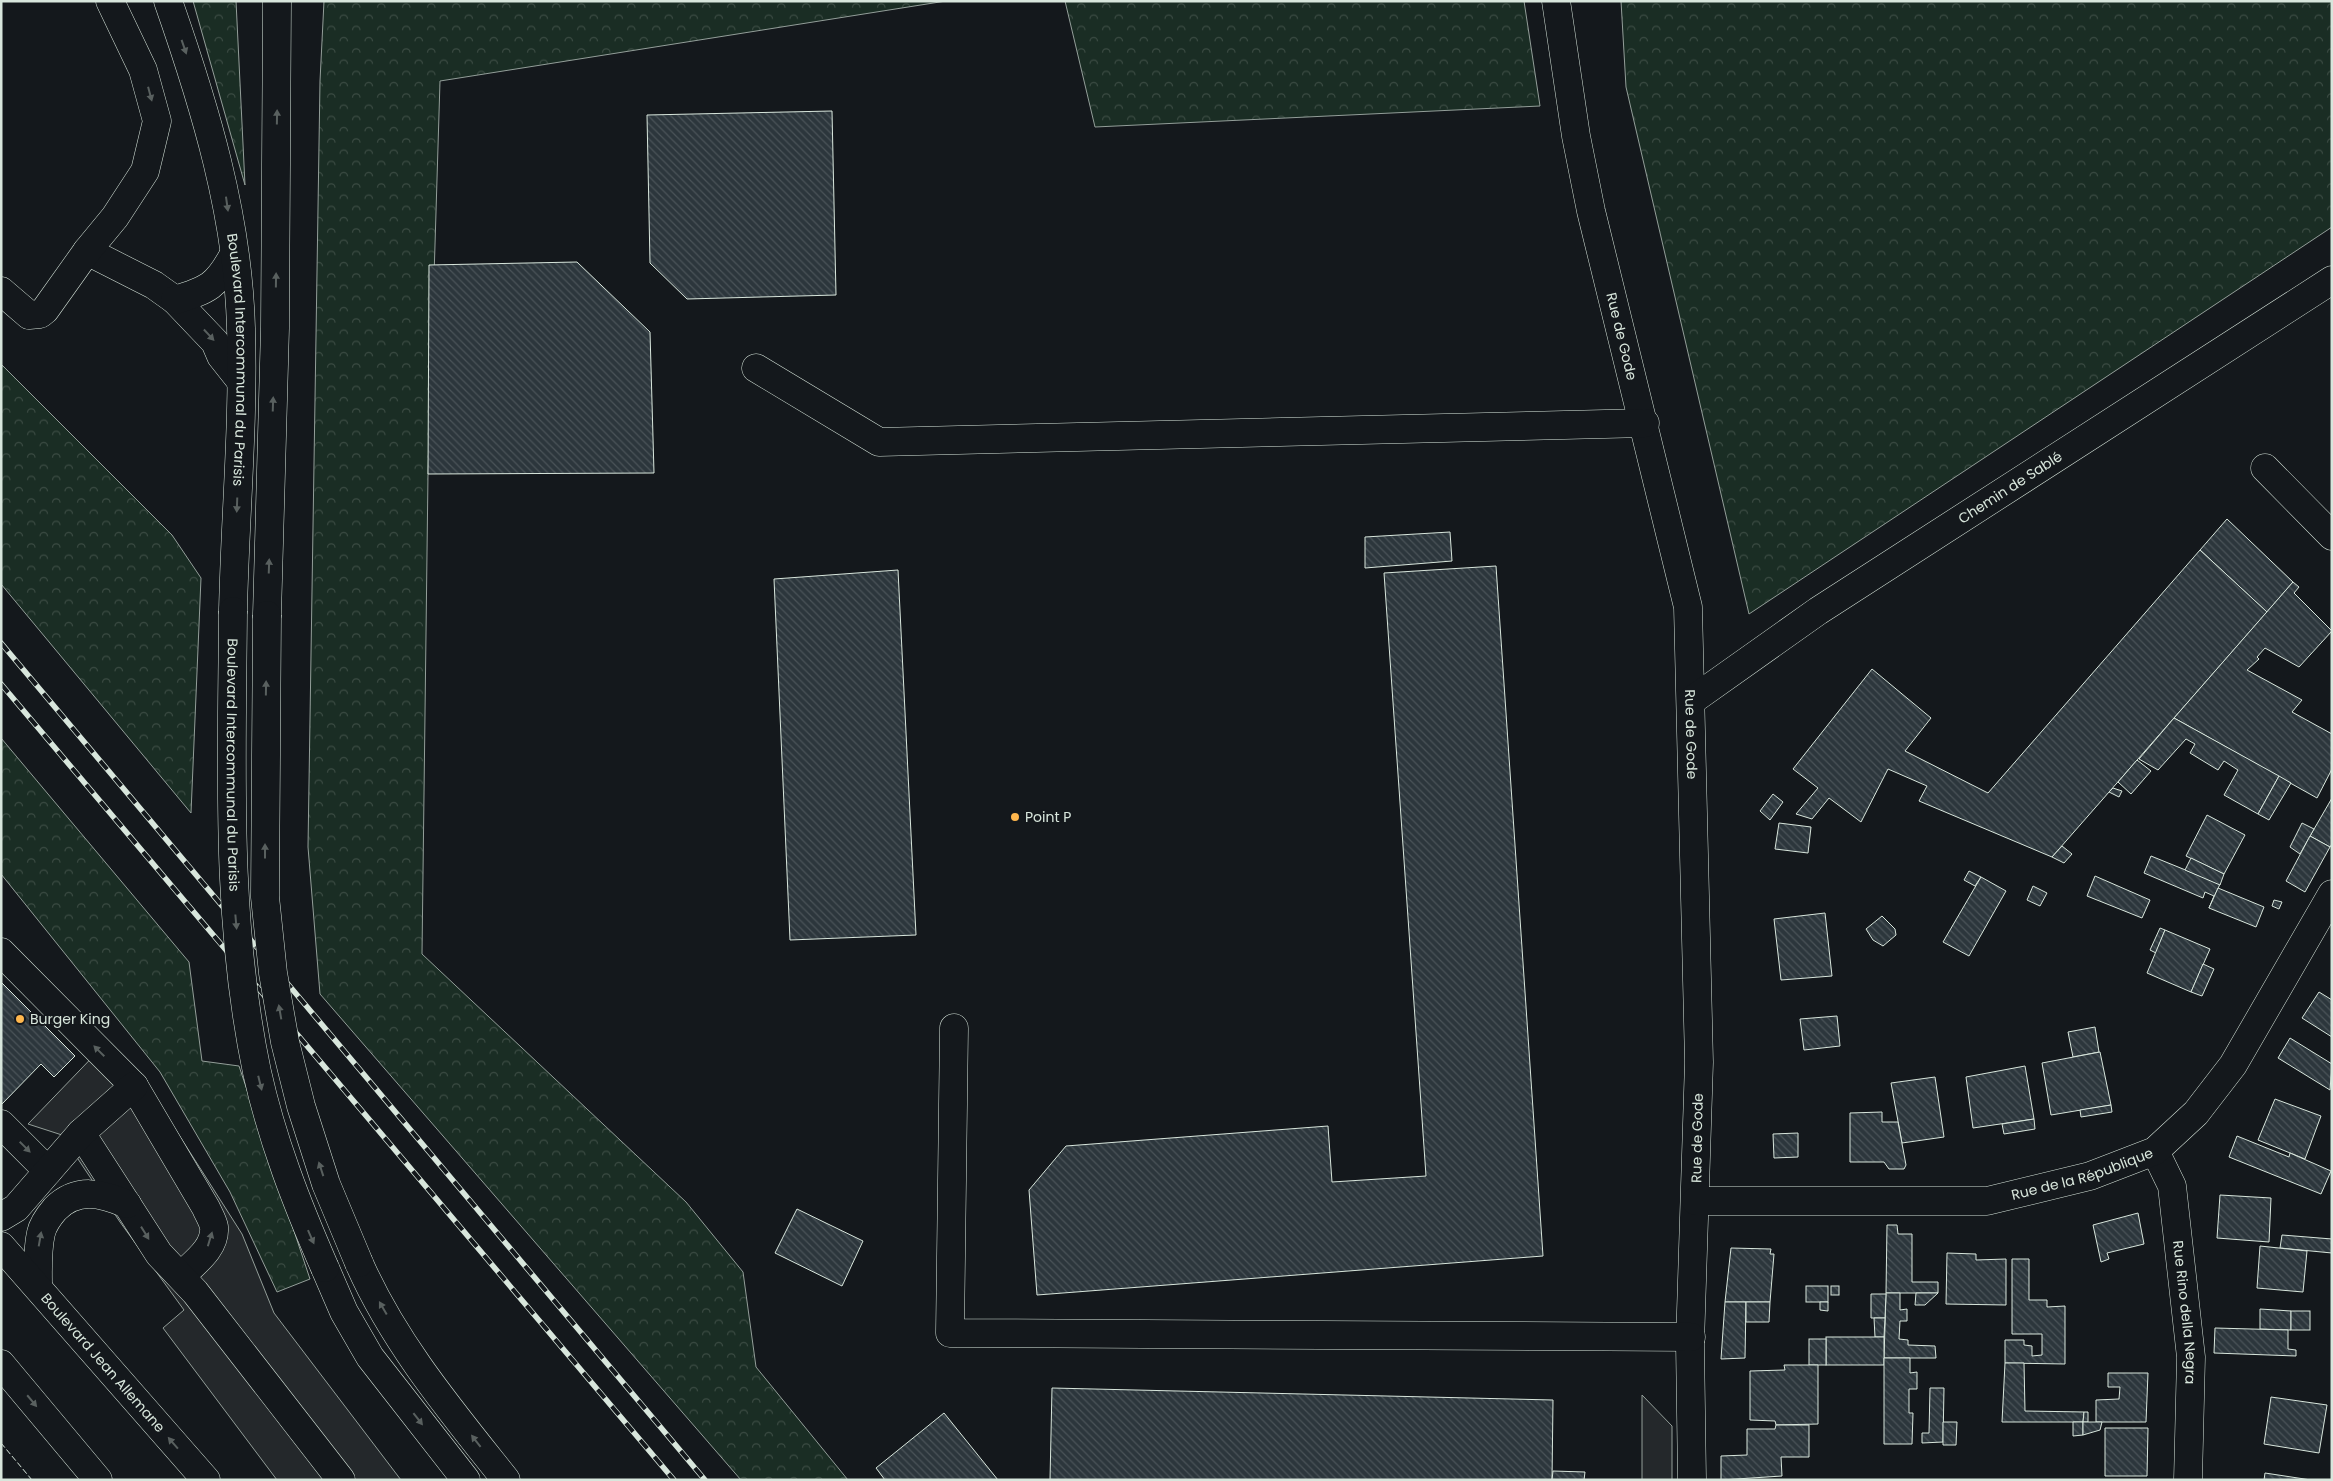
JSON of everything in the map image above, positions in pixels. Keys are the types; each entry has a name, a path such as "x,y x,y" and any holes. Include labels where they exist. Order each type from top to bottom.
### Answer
{"main road":[{"path":"1,291 29,315 40,314 115,217 145,171 157,121 143,70 110,1"},
{"name":"Boulevard Intercommunal du Parisis","path":"168,1 198,89 222,179 234,254 241,327 233,611 231,837 236,920 245,1001 257,1072 272,1129 295,1199 344,1312 370,1357 466,1480"},
{"path":"277,1 278,87 275,328 267,615 265,897 273,973 285,1042 301,1106 326,1184 368,1281 395,1329 428,1379 506,1480"},
{"path":"278,87 284,1"},
{"name":"Rue de Gode","path":"1556,1 1574,128 1591,211 1645,423 1688,607 1699,1062 1691,1337 1692,1480"},
{"path":"87,251 154,285 175,300 215,342 221,356 240,380"},
{"path":"175,300 202,292 222,277 234,254"},
{"name":"Chemin de Sablé","path":"1691,701 1818,611 2332,280"},
{"path":"756,368 879,442 1645,423"},
{"path":"2265,468 2332,536"},
{"name":"Rue de la République","path":"1696,1201 1987,1201 2090,1176 2155,1151 2196,1113 2233,1065 2332,894"},
{"path":"1,952 134,1086 206,1208 214,1226 211,1242 203,1255 181,1276"},
{"path":"954,1028 950,1332 1691,1337"},
{"path":"1,1217 16,1208 81,1133 134,1086"},
{"path":"1,1124 48,1171"},
{"path":"81,1133 159,1254 181,1276 341,1480"},
{"name":"Rue Rino della Negra","path":"2155,1151 2172,1186 2191,1358 2188,1480"},
{"path":"38,1287 38,1251 42,1231 50,1215 60,1204 72,1196 89,1193 112,1198 127,1204"},
{"name":"Boulevard Jean Allemane","path":"1,1246 206,1480"},
{"path":"1,1364 98,1480"}],"green space":[{"path":"193,1 236,1 245,185"},
{"path":"324,1 946,1 440,81 428,474 422,954 686,1202 743,1272 756,1367 848,1480 741,1480 320,994 308,847 320,81"},
{"path":"1065,1 1524,1 1540,106 1095,127"},
{"path":"1621,1 2332,1 2332,227 1749,614 1626,87"},
{"path":"1,364 172,535 201,578 191,813 1,584"},
{"path":"1,738 189,962 202,1061 239,1066 310,1279 277,1292 230,1192 160,1072 1,874"}],"shaded area":[{"path":"106,1043 149,1088 242,1234 274,1313 401,1480 277,1480 163,1328 184,1310 120,1222 62,1135 28,1124"},
{"path":"1642,1395 1672,1426 1672,1480 1642,1480"}],"building":[{"path":"832,111 836,295 687,299 650,263 647,115"},
{"path":"577,262 650,332 654,473 428,474 429,265"},
{"path":"2227,519 2293,582 2267,612 2200,550"},
{"path":"1450,532 1452,561 1365,568 1365,537"},
{"path":"2200,550 2267,612 2052,857 1919,801 1927,786 1888,769 1861,822 1829,798 1812,819 1796,814 1818,788 1793,769 1872,669 1931,718 1905,751 1988,793"},
{"path":"1496,566 1543,1256 1037,1295 1029,1190 1066,1146 1328,1126 1332,1182 1426,1176 1384,573"},
{"path":"898,570 916,935 790,940 774,579"},
{"path":"2293,582 2299,587 2294,593 2332,631 2299,667 2265,648 2257,657 2259,659 2247,670 2302,700 2292,712 2332,734 2332,769 2317,798 2174,718"},
{"path":"2174,718 2279,776 2258,814 2224,795 2238,770 2224,761 2218,770 2190,753 2195,744 2186,739 2158,770 2139,759"},
{"path":"2137,760 2151,771 2131,794 2118,782"},
{"path":"2279,776 2291,783 2269,820 2258,814"},
{"path":"2113,788 2122,791 2119,797 2109,792"},
{"path":"1773,794 1783,802 1770,820 1760,811"},
{"path":"2332,798 2332,844 2330,847 2310,836"},
{"path":"2207,815 2245,835 2224,874 2186,856"},
{"path":"1779,823 1811,827 1808,853 1775,849"},
{"path":"2302,823 2314,829 2300,854 2290,847"},
{"path":"2310,836 2330,847 2305,892 2286,881"},
{"path":"2062,846 2072,854 2064,863 2052,857"},
{"path":"2151,856 2220,884 2209,908 2214,896 2205,892 2203,898 2144,873"},
{"path":"2191,858 2224,874 2220,885 2185,870"},
{"path":"1969,871 1981,877 1975,886 1964,880"},
{"path":"2095,876 2150,900 2142,918 2087,896"},
{"path":"1981,877 2006,891 1969,956 1943,942"},
{"path":"2033,886 2047,893 2040,906 2027,900"},
{"path":"2218,888 2264,907 2256,927 2209,908"},
{"path":"2274,900 2282,902 2279,909 2272,906"},
{"path":"1825,913 1832,976 1781,980 1774,919"},
{"path":"1882,916 1895,929 1896,935 1883,946 1873,940 1866,929"},
{"path":"2160,928 2165,930 2156,953 2150,950"},
{"path":"2165,930 2210,949 2191,992 2147,973"},
{"path":"2203,964 2214,969 2202,996 2191,992"},
{"name":"Burger King","path":"1,982 75,1056 54,1077 41,1064 1,1105"},
{"path":"2319,992 2332,1000 2332,1037 2302,1018"},
{"path":"1837,1016 1840,1046 1804,1050 1800,1019"},
{"path":"2095,1027 2099,1052 2073,1057 2068,1032"},
{"path":"2290,1038 2332,1064 2330,1090 2278,1058"},
{"path":"2100,1052 2111,1105 2051,1115 2042,1063"},
{"path":"2025,1066 2034,1119 1973,1128 1966,1077"},
{"path":"1935,1077 1944,1137 1902,1143 1891,1083"},
{"path":"2275,1099 2321,1116 2305,1159 2258,1140"},
{"path":"2111,1105 2112,1112 2081,1117 2080,1110"},
{"path":"1882,1112 1882,1122 1898,1122 1906,1165 1904,1169 1889,1169 1884,1162 1850,1162 1850,1113"},
{"path":"2034,1119 2035,1129 2004,1134 2002,1124"},
{"path":"1798,1133 1798,1157 1774,1158 1773,1134"},
{"path":"2237,1136 2289,1157 2290,1153 2331,1171 2321,1194 2229,1157"},
{"path":"2220,1195 2271,1198 2269,1242 2217,1238"},
{"path":"797,1209 863,1241 842,1286 775,1253"},
{"path":"2138,1213 2144,1244 2107,1253 2109,1259 2101,1262 2093,1225"},
{"path":"1887,1225 1897,1225 1898,1234 1912,1234 1912,1282 1938,1282 1938,1293 1886,1293"},
{"path":"2282,1235 2332,1239 2332,1253 2280,1248"},
{"path":"2260,1246 2307,1251 2303,1292 2257,1288"},
{"path":"1731,1248 1771,1249 1770,1254 1774,1254 1770,1302 1725,1302"},
{"path":"1947,1253 1976,1254 1976,1260 2006,1259 2006,1305 1946,1304"},
{"path":"2012,1259 2029,1259 2029,1300 2047,1300 2047,1307 2065,1306 2065,1364 2005,1363 2005,1340 2024,1340 2024,1345 2032,1346 2032,1356 2042,1355 2042,1334 2012,1334"},
{"path":"1806,1286 1828,1286 1828,1302 1806,1302"},
{"path":"1831,1286 1839,1286 1839,1295 1831,1295"},
{"path":"1886,1293 1900,1293 1900,1310 1907,1309 1907,1321 1900,1321 1899,1339 1908,1340 1908,1345 1935,1346 1936,1358 1884,1358"},
{"path":"1916,1293 1938,1293 1925,1305 1915,1305"},
{"path":"1871,1294 1886,1294 1885,1318 1871,1318"},
{"path":"1725,1302 1746,1302 1745,1358 1721,1359"},
{"path":"1746,1302 1770,1302 1769,1322 1746,1322"},
{"path":"1820,1302 1828,1302 1828,1311 1820,1310"},
{"path":"2260,1309 2291,1311 2291,1330 2260,1329"},
{"path":"2291,1311 2310,1311 2310,1330 2291,1330"},
{"path":"1874,1318 1885,1318 1884,1337 1875,1337"},
{"path":"2215,1328 2288,1330 2288,1349 2296,1350 2296,1356 2214,1353"},
{"path":"1826,1337 1884,1337 1884,1365 1826,1365"},
{"path":"1809,1339 1826,1339 1826,1365 1809,1365"},
{"path":"1884,1358 1910,1358 1910,1373 1917,1372 1917,1389 1909,1389 1909,1413 1913,1413 1912,1444 1884,1444"},
{"path":"2005,1363 2024,1363 2025,1411 2084,1412 2083,1422 2002,1422"},
{"path":"1784,1365 1818,1365 1818,1424 1776,1425 1775,1421 1750,1420 1750,1371 1785,1370"},
{"path":"2108,1373 2148,1373 2146,1422 2096,1422 2096,1400 2119,1399 2120,1387 2108,1387"},
{"path":"1052,1388 1553,1400 1552,1480 1050,1480"},
{"path":"1930,1388 1944,1388 1943,1442 1922,1443 1922,1433 1929,1433"},
{"path":"2271,1397 2327,1405 2319,1453 2264,1444"},
{"path":"2084,1412 2088,1412 2088,1422 2083,1422"},
{"path":"944,1413 998,1480 885,1480 876,1468"},
{"path":"1943,1422 1957,1422 1956,1445 1943,1445"},
{"path":"2073,1422 2083,1422 2083,1435 2073,1436"},
{"path":"2083,1422 2102,1422 2100,1430 2083,1435"},
{"path":"1776,1425 1809,1425 1809,1457 1781,1457 1782,1476 1721,1480 1721,1456 1747,1455 1747,1429 1775,1429"},
{"path":"2105,1428 2148,1428 2147,1476 2105,1476"},
{"path":"1553,1471 1585,1472 1584,1480 1552,1480"},
{"path":"2265,1473 2311,1480 2264,1480"}],"railway":[{"path":"1,643 705,1480"},
{"path":"1,684 674,1480"}],"fence":[{"path":"1,1443 32,1480"}],"place":[{"name":"Point P","path":"1015,817"},
{"name":"Burger King","path":"20,1019"}]}
